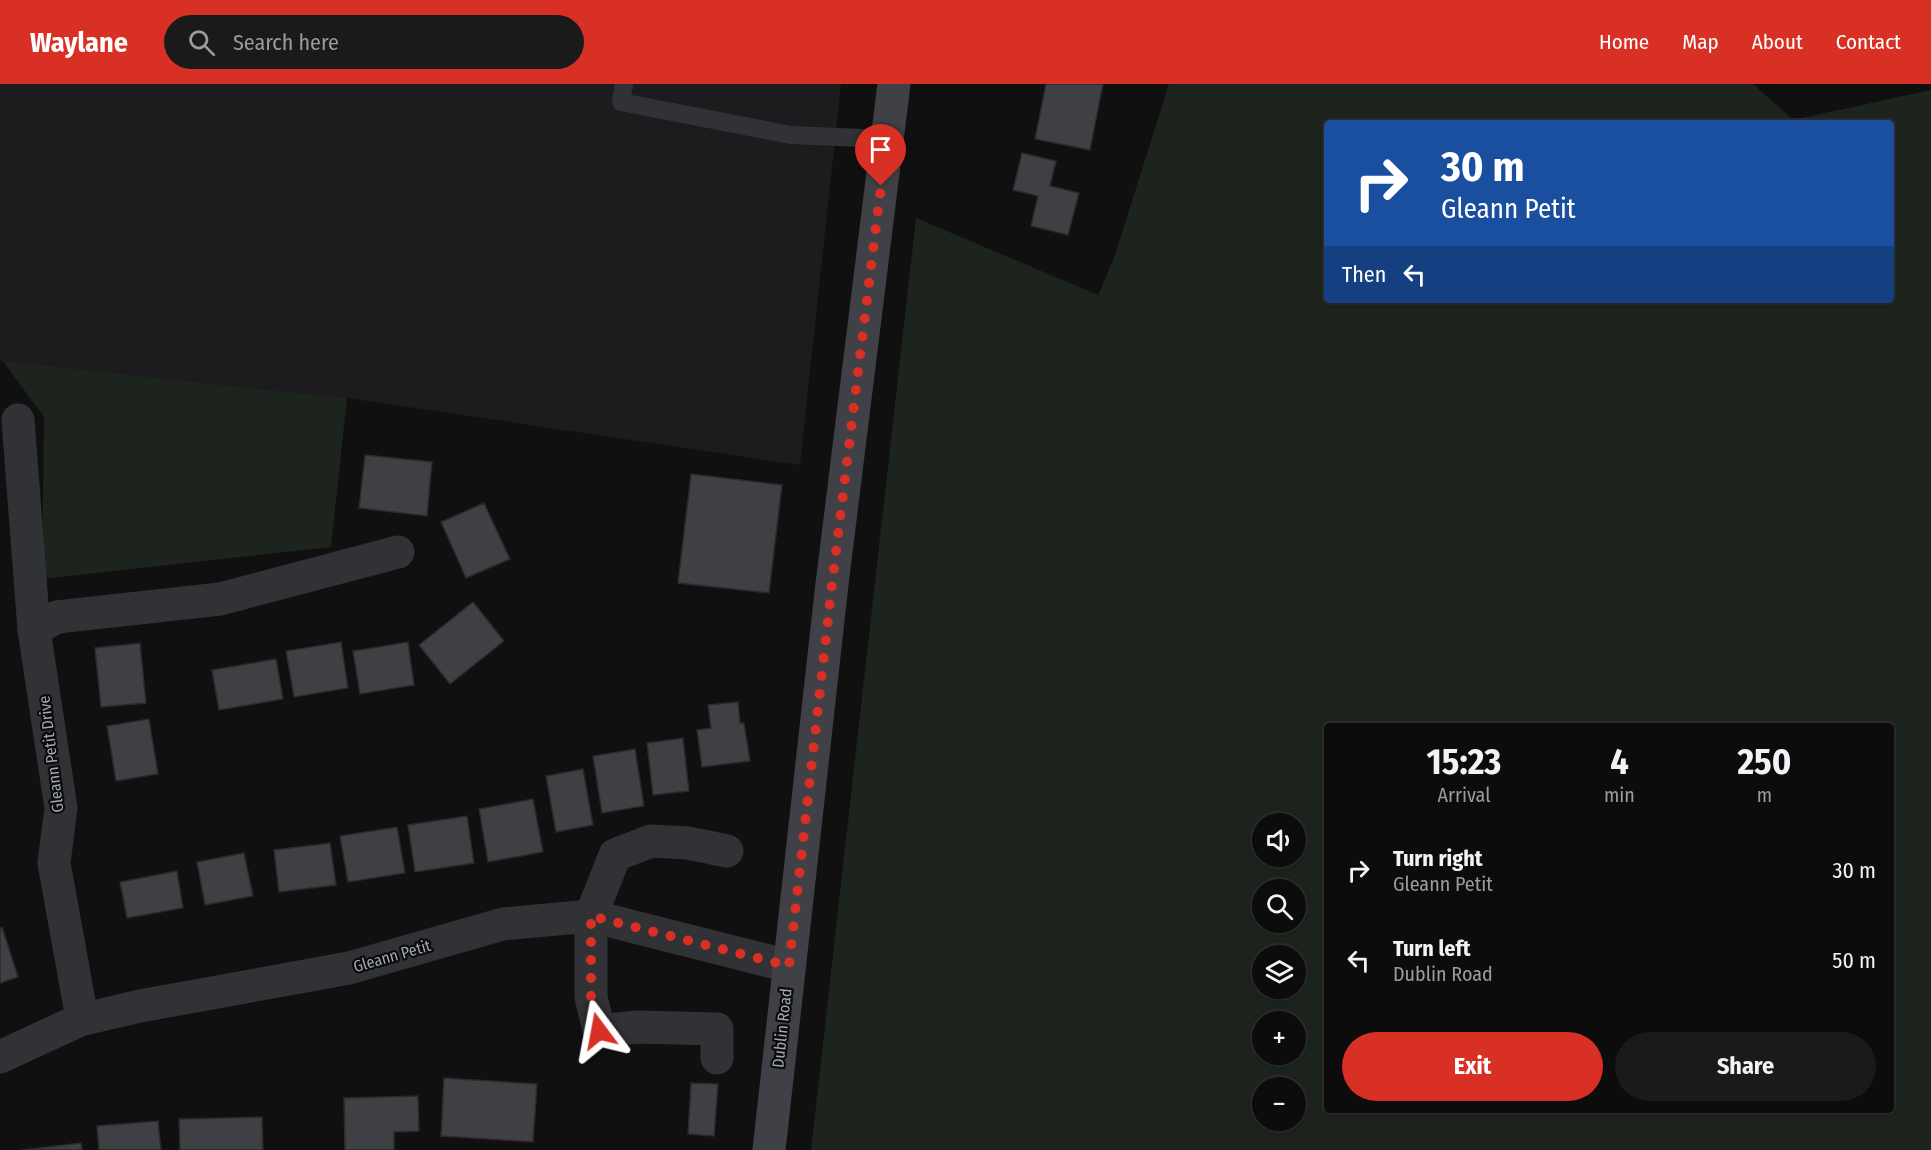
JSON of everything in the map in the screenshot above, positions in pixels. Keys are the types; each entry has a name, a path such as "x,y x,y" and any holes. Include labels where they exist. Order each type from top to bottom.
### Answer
{"main road":[{"name":"Dublin Road","path":"769,1150 832,584 894,84"}],"street":[{"name":"Gleann Petit Drive","path":"18,420 34,630 61,808 54,862 80,1007 80,1020"},
{"path":"34,630 57,617 220,599 398,552"},
{"path":"717,1058 717,1029 638,1027 599,1031 591,998 591,916 615,855 651,841 688,843 727,851"},
{"name":"Gleann Petit","path":"0,1057 80,1020 140,1006 349,968 502,924 591,916 789,966"}],"lane":[{"path":"624,84 621,102 791,135 887,139"}],"shaded area":[{"path":"0,84 841,84 800,465 347,398 0,361"},
{"path":"1169,84 1753,84 1793,120 1931,90 1931,1150 811,1150 916,218 1098,295 1114,258"},
{"path":"3,361 347,398 331,547 42,579 44,417"}],"building":[{"path":"1046,84 1103,84 1090,150 1035,139"},
{"path":"1022,153 1056,161 1050,186 1079,193 1068,235 1031,226 1038,196 1013,190"},
{"path":"365,455 432,462 427,516 359,508"},
{"path":"691,474 782,485 769,593 678,583"},
{"path":"484,503 510,559 466,578 441,522"},
{"path":"473,602 504,641 450,684 419,645"},
{"path":"341,642 348,688 294,697 286,651"},
{"path":"408,642 414,685 360,694 353,651"},
{"path":"140,643 146,703 101,707 95,648"},
{"path":"276,659 283,699 219,710 212,670"},
{"path":"738,702 740,723 744,723 750,761 702,767 697,730 711,728 708,705"},
{"path":"149,719 158,774 116,781 107,726"},
{"path":"683,738 689,791 653,795 647,743"},
{"path":"635,749 644,806 602,813 593,756"},
{"path":"583,769 593,825 556,832 546,776"},
{"path":"533,799 543,852 488,862 479,809"},
{"path":"467,816 474,863 415,872 408,825"},
{"path":"397,827 405,873 348,882 340,836"},
{"path":"330,843 336,885 279,892 274,850"},
{"path":"244,853 253,896 205,905 197,862"},
{"path":"177,871 183,908 127,918 120,882"},
{"path":"2,927 18,977 0,983 0,928"},
{"path":"444,1078 537,1084 533,1142 441,1136"},
{"path":"691,1083 718,1084 714,1136 688,1134"},
{"path":"418,1096 419,1131 394,1132 394,1150 345,1150 344,1098"},
{"path":"262,1117 263,1150 180,1150 179,1119"},
{"path":"158,1121 161,1150 99,1150 97,1126"},
{"path":"81,1143 82,1150 22,1150"}],"route":[{"path":"599,1031 591,998 591,916 789,966 832,584 881,186"}]}
